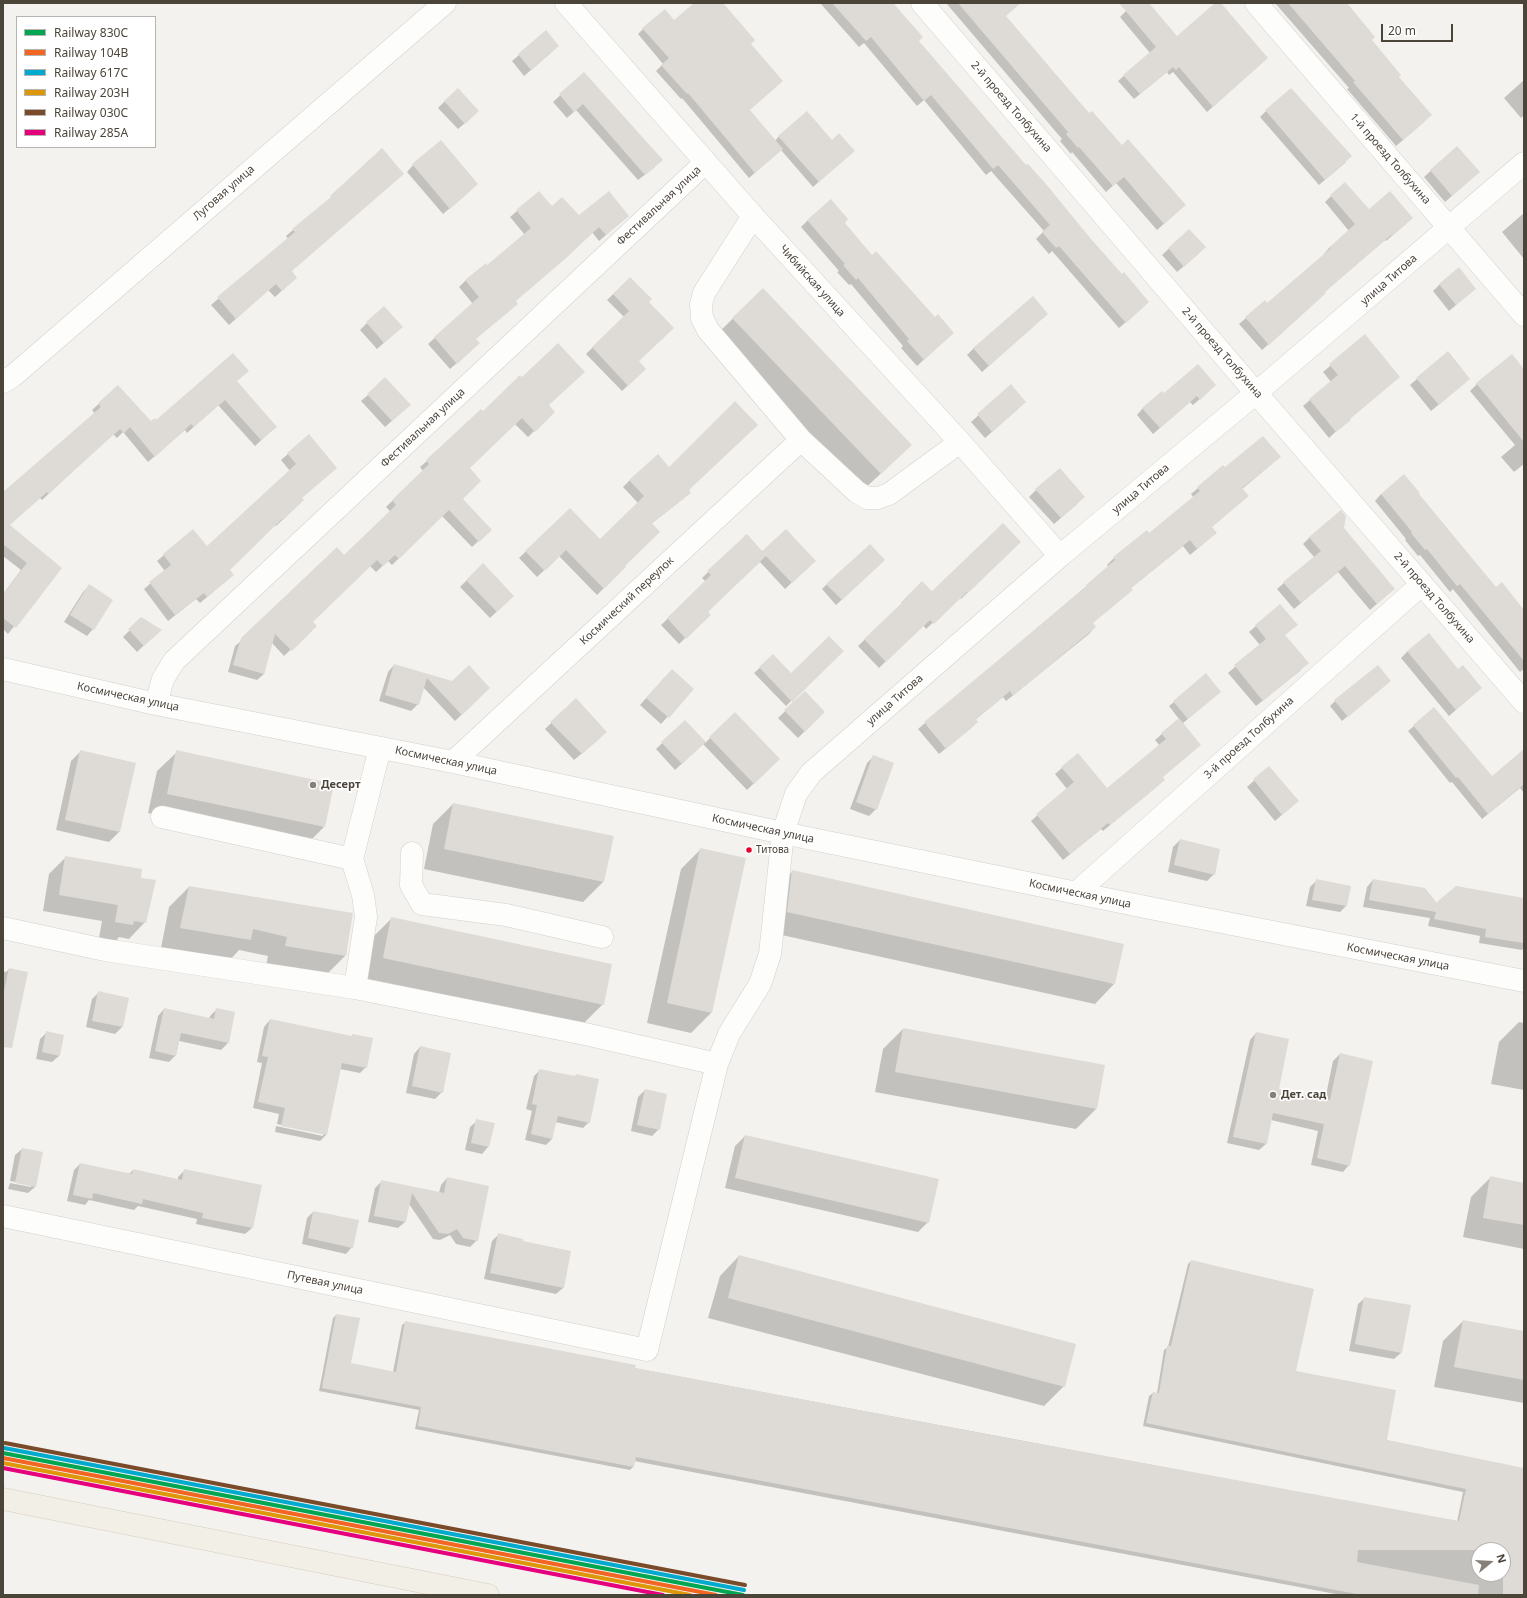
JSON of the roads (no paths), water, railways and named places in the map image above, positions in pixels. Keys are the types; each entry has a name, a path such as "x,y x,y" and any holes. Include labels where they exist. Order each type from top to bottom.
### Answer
{"main road":[{"path":"3,1499 488,1595"}],"street":[{"name":"Луговая улица","path":"3,382 19,371 444,3"},
{"name":"Чибийская улица","path":"566,3 753,216 960,442 1060,556"},
{"name":"2-й проезд Толбухина","path":"922,3 1256,393 1524,702"},
{"name":"1-й проезд Толбухина","path":"1256,3 1524,315"},
{"name":"Фестивальная улица","path":"156,704 163,679 174,661 706,162"},
{"name":"улица Титова","path":"647,1350 717,1064 729,1034 760,984 770,954 783,833 796,794 811,773 1060,556 1256,393 1524,163"},
{"path":"753,216 704,294 701,304 702,318 708,330 801,440 857,492 867,498 878,498 889,494 960,442"},
{"name":"Космический переулок","path":"454,762 801,440"},
{"name":"3-й проезд Толбухина","path":"1076,893 1422,584"},
{"name":"Космическая улица","path":"3,669 156,704 454,762 783,833 1076,893 1524,981"},
{"path":"355,988 366,917 363,895 352,859 380,748"},
{"path":"162,817 352,859"},
{"path":"412,853 411,885 422,904 506,915 602,937"},
{"path":"3,928 105,950 355,988 585,1034 717,1064"},
{"name":"Путевая улица","path":"3,1216 647,1350"}],"rail line":[{"name":"030C","path":"5,1443 745,1585"},
{"name":"617C","path":"4,1448 744,1590"},
{"name":"830С","path":"3,1453 743,1595"},
{"name":"104В","path":"3,1458 716,1595"},
{"name":"203Н","path":"3,1463 690,1595"},
{"name":"285А","path":"3,1468 663,1595"}],"place":[{"name":"Десерт","path":"313,785"},
{"name":"Титова","path":"749,850"},
{"name":"Дет. сад","path":"1273,1095"}]}
